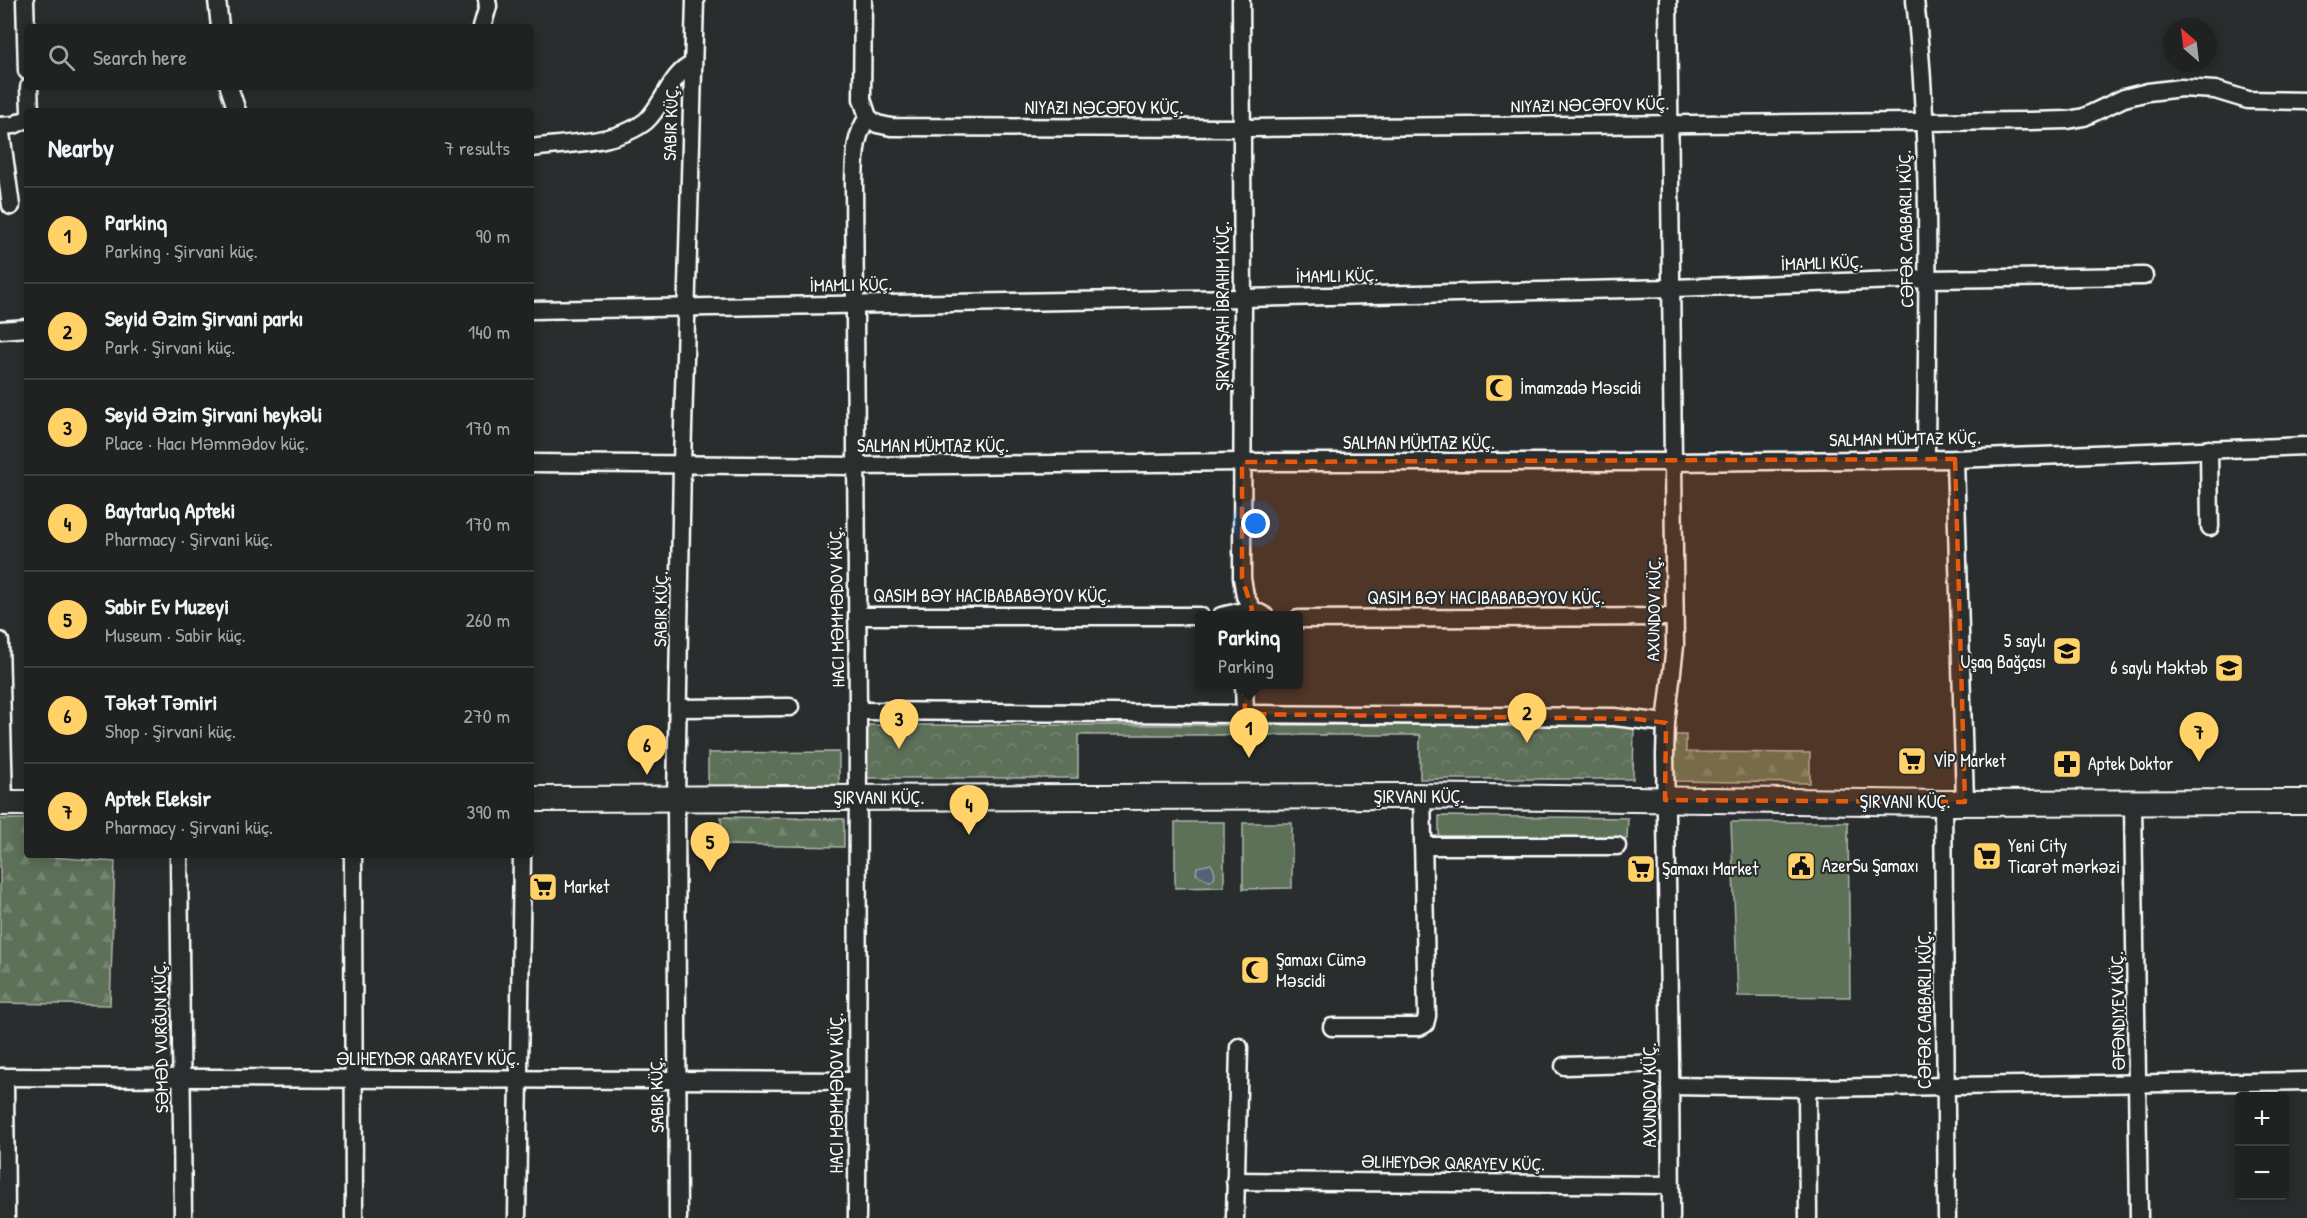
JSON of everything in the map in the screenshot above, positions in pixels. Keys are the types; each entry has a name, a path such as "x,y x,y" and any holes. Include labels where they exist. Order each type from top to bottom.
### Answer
{"main road":[{"name":"ŞIRVANI KÜÇ.","path":"534,799 1422,796 1665,801 2307,802"}],"street":[{"path":"25,0 26,24"},
{"path":"217,0 220,24"},
{"path":"483,24 488,0"},
{"name":"SABIR KÜÇ.","path":"678,1218 676,799 682,464 695,0"},
{"path":"857,1218 858,711 855,159 860,128 868,117 862,99 862,0"},
{"name":"ŞIRVANŞAH İBRAHIM KÜÇ.","path":"1241,0 1242,578 1245,596 1254,611"},
{"name":"AXUNDOV KÜÇ.","path":"1668,0 1674,617 1673,664 1666,723 1665,801 1671,1086 1671,1218"},
{"path":"1915,0 1924,121 1927,279 1926,459"},
{"path":"534,148 609,138 627,133 646,121 659,107 680,73 692,65"},
{"name":"NIYAZI NƏCƏFOV KÜÇ.","path":"868,117 877,124 891,127 1242,128 2068,120 2084,117 2132,96 2181,88 2215,90 2248,100 2307,101"},
{"path":"29,90 30,108"},
{"path":"230,90 236,108"},
{"path":"11,206 0,126 14,125 24,120"},
{"path":"534,310 1243,298 1671,288 1927,279 2144,276"},
{"path":"0,330 24,328"},
{"name":"SALMAN MÜMTAZ KÜÇ.","path":"534,463 855,466 1242,462 1674,462 1955,459 2307,446"},
{"path":"2209,449 2210,528"},
{"path":"1947,1218 1945,1086 1954,802 1955,459"},
{"path":"857,616 1195,616"},
{"path":"1303,619 1674,617"},
{"path":"0,641 10,803"},
{"path":"1244,689 1245,714"},
{"path":"679,708 790,707"},
{"path":"858,711 1614,717 1666,723"},
{"path":"1332,1027 1419,1027 1425,1024 1427,1016 1422,796"},
{"name":"ƏFƏNDIYEV KÜÇ.","path":"2133,803 2139,1084 2139,1218"},
{"path":"1423,846 1617,846"},
{"name":"SƏMƏD VURĞUN KÜÇ.","path":"179,858 183,1218"},
{"path":"353,858 354,1218"},
{"path":"517,1218 522,858"},
{"path":"1235,1218 1239,1047"},
{"path":"1564,1065 1670,1063"},
{"path":"3,1077 6,1218"},
{"name":"ƏLIHEYDƏR QARAYEV KÜÇ.","path":"3,1077 518,1079 676,1082 856,1081"},
{"path":"1671,1086 1807,1088 2307,1081"},
{"path":"1807,1088 1808,1218"},
{"name":"ƏLIHEYDƏR QARAYEV KÜÇ.","path":"1236,1181 1670,1185"}],"highlighted area":[{"path":"1955,459 1965,802 1665,800 1666,723 1637,719 1245,714 1243,632 1252,609 1242,578 1242,462"}],"green space":[{"path":"867,725 1634,725 1633,779 1420,779 1420,735 1078,735 1078,778 867,778"},
{"path":"1674,735 1686,735 1686,752 1810,753 1810,783 1674,781"},
{"path":"839,752 839,784 708,786 708,753"},
{"path":"1439,816 1628,818 1627,839 1439,837"},
{"path":"721,817 844,819 844,847 721,845"},
{"path":"0,819 24,819 24,858 115,862 110,1005 0,1003"},
{"path":"1175,822 1224,822 1224,887 1175,888"},
{"path":"1731,822 1848,822 1850,997 1738,996"},
{"path":"1243,823 1292,823 1292,888 1243,889"}],"water":[{"path":"1211,864 1215,872 1214,878 1210,881 1196,874 1197,867"}],"place":[{"name":"İmamzadə Məscidi","path":"1499,388"},
{"name":"5 saylı Uşaq Bağçası","path":"2067,651"},
{"name":"6 saylı Məktəb","path":"2229,668"},
{"name":"Seyid Əzim Şirvani parkı","path":"1527,743"},
{"name":"Seyid Əzim Şirvani heykəli","path":"899,749"},
{"name":"Parkinq","path":"1249,758"},
{"name":"VİP Market","path":"1912,761"},
{"name":"Aptek Eleksir","path":"2199,762"},
{"name":"Aptek Doktor","path":"2067,764"},
{"name":"Təkət Təmiri","path":"647,775"},
{"name":"Baytarlıq Apteki","path":"969,835"},
{"name":"Yeni City Ticarət mərkəzi","path":"1987,856"},
{"name":"AzerSu Şamaxı","path":"1801,866"},
{"name":"Şamaxı Market","path":"1641,869"},
{"name":"Sabir Ev Muzeyi","path":"710,872"},
{"name":"Market","path":"543,887"},
{"name":"Şamaxı Cümə Məscidi","path":"1255,970"}]}
